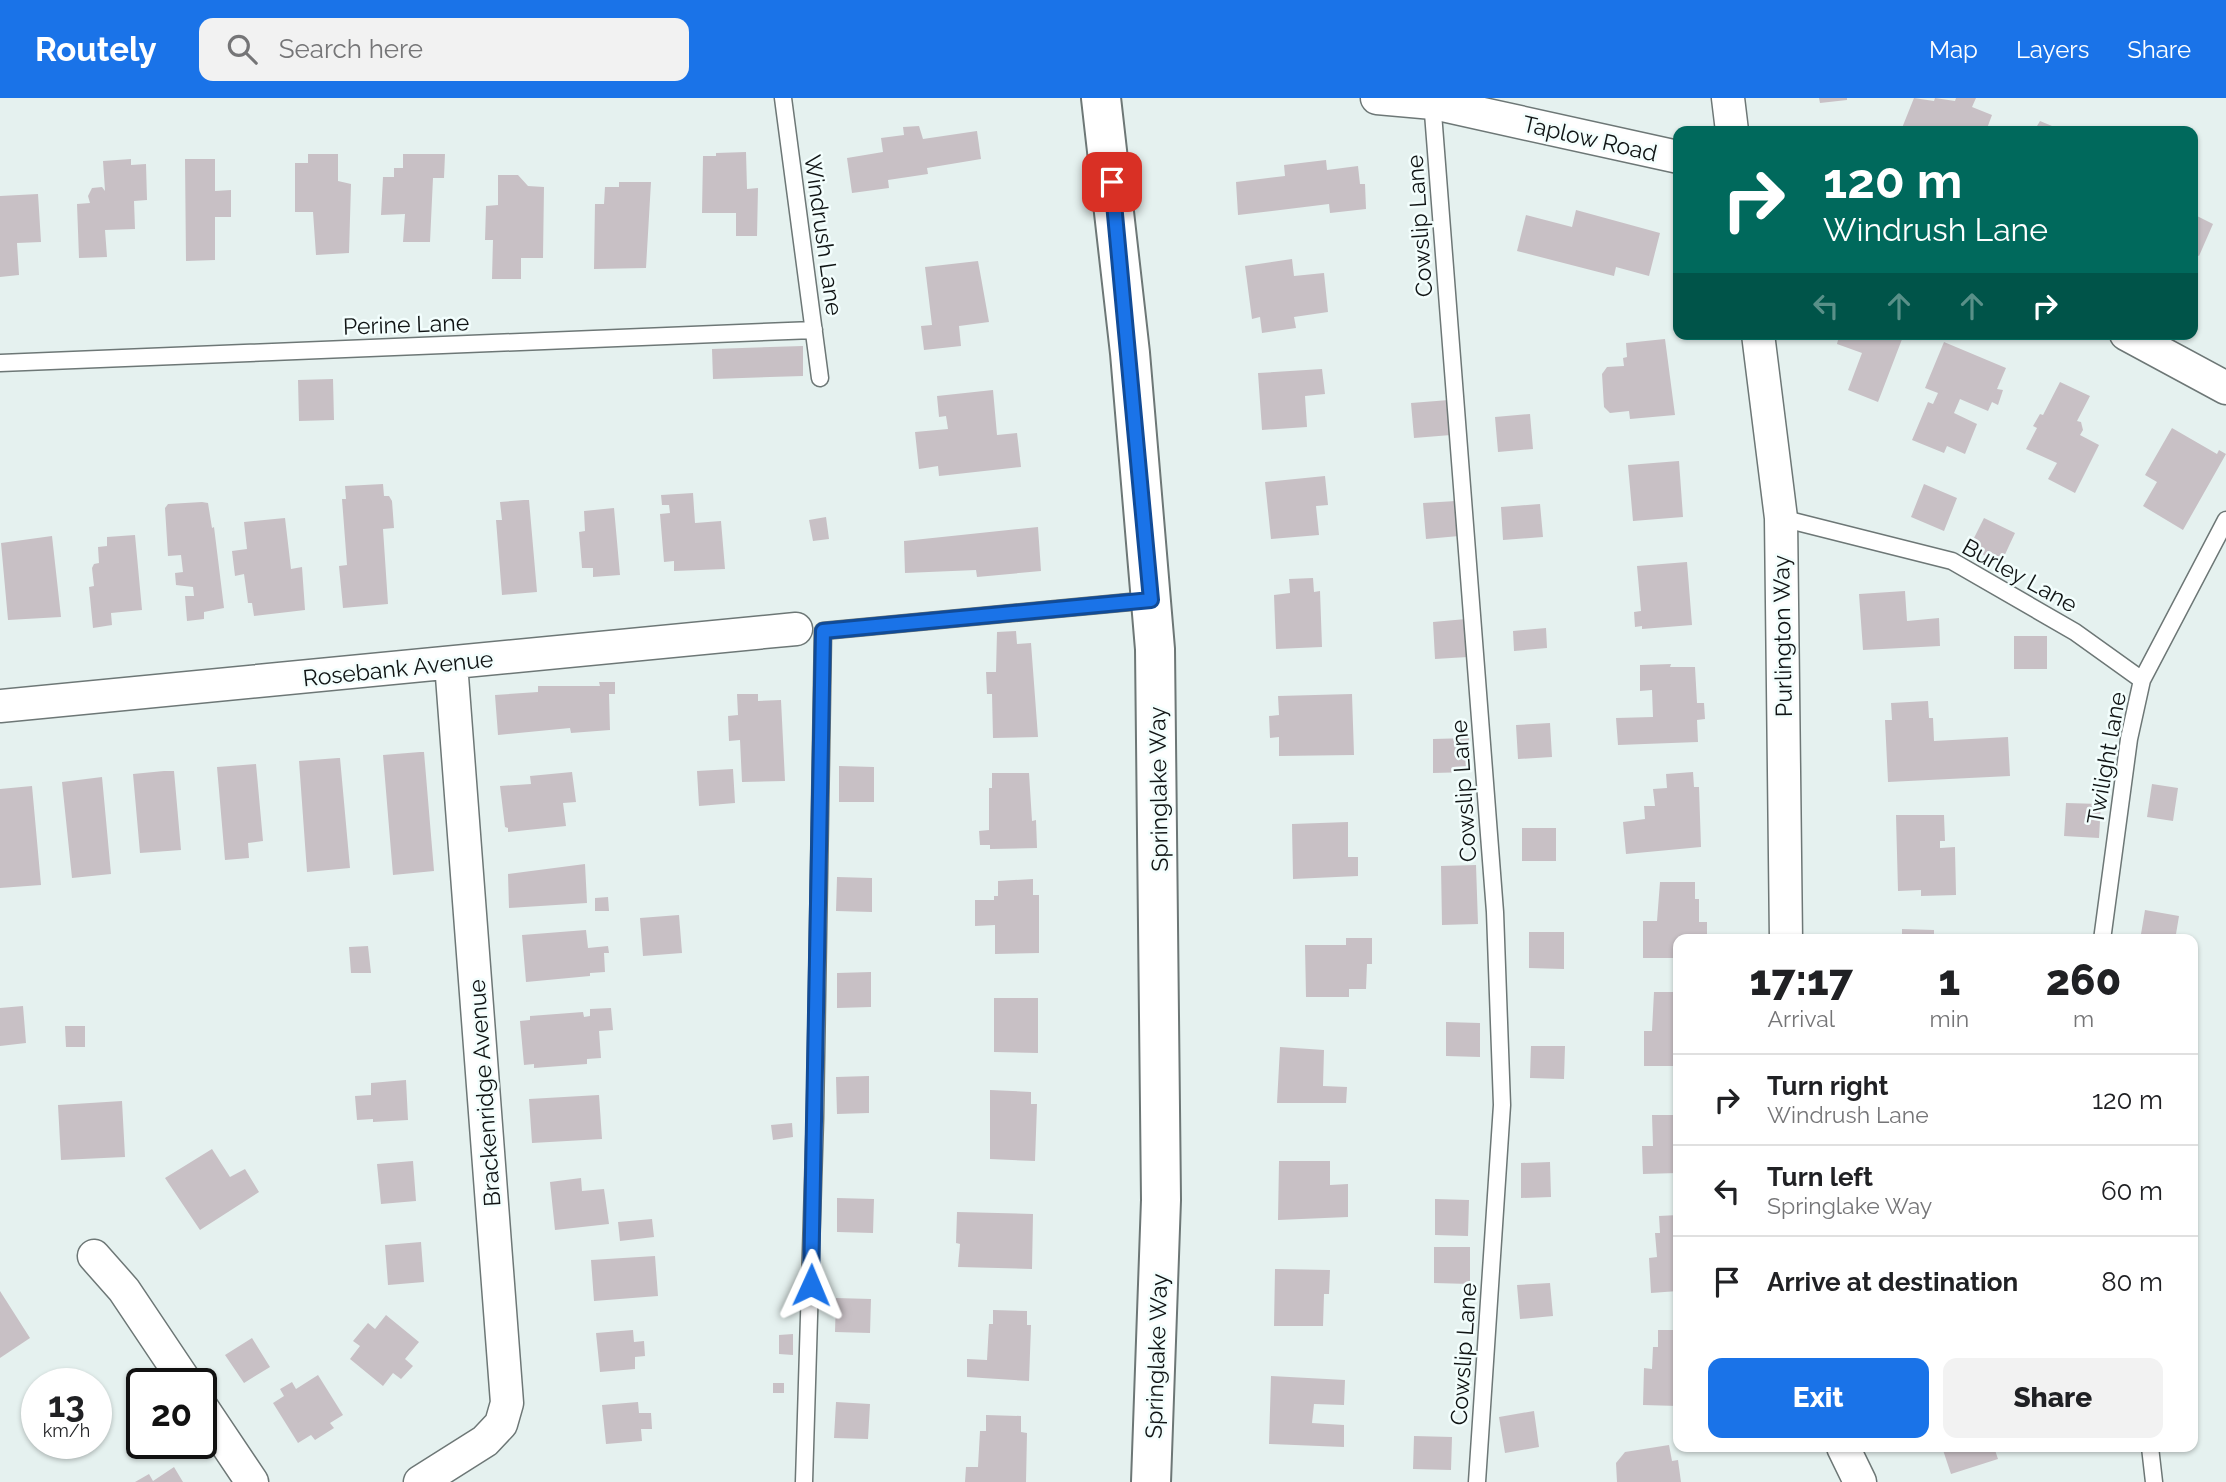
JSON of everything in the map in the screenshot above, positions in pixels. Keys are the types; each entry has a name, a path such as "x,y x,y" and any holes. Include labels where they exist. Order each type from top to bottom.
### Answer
{"street":[{"name":"Springlake Way","path":"1101,98 1129,340 1151,600 1159,793 1161,1200 1150,1482"},
{"name":"Taplow Road","path":"1377,98 1432,100 1673,156"},
{"path":"1728,98 1731,126"},
{"name":"Purlington Way","path":"1759,340 1780,518 1786,934"},
{"path":"2137,340 2226,388"},
{"name":"Rosebank Avenue","path":"0,706 796,629"},
{"name":"Brackenridge Avenue","path":"420,1482 485,1441 501,1424 507,1402 451,663"},
{"path":"94,1256 124,1290 176,1368"},
{"path":"217,1430 252,1482"},
{"path":"1845,1452 1860,1482"}],"lane":[{"name":"Windrush Lane","path":"783,98 820,378"},
{"name":"Cowslip Lane","path":"1432,100 1495,912 1502,1105 1477,1482"},
{"name":"Perine Lane","path":"0,363 814,330"},
{"name":"Burley Lane","path":"1780,518 1952,561 2075,632 2142,680"},
{"name":"Twilight lane","path":"2103,934 2129,739 2142,680 2226,520"},
{"path":"804,1482 814,1132 823,631 1151,600"},
{"path":"2151,1452 2154,1482"}],"building":[{"path":"1819,98 1847,98 1847,100 1820,103"},
{"path":"1914,98 1955,101 1956,98 1976,98 1972,107 1992,115 1988,126 1903,126"},
{"path":"2040,121 2052,126 2037,126"},
{"path":"919,126 923,139 977,131 981,159 927,168 928,174 888,180 889,188 852,193 847,158 883,152 881,138 904,135 903,127"},
{"path":"746,152 747,189 758,188 757,236 736,236 736,213 702,213 703,156"},
{"path":"308,154 338,154 338,181 351,184 349,253 316,255 313,212 295,212 295,163 308,163"},
{"path":"403,154 445,154 444,178 433,178 430,242 403,242 405,214 381,215 383,177 394,177 394,168 403,168"},
{"path":"131,159 131,165 146,164 147,200 134,201 135,229 105,230 107,257 79,258 77,204 90,203 88,196 92,188 102,187 105,191 103,161"},
{"path":"185,159 215,159 215,191 231,190 231,217 215,217 215,260 186,261"},
{"path":"1326,160 1327,170 1358,166 1360,184 1365,184 1366,209 1330,213 1329,204 1238,215 1236,182 1285,176 1284,165"},
{"path":"498,175 518,175 528,186 544,187 543,258 521,258 521,279 492,279 493,240 485,240 486,206 498,205"},
{"path":"619,182 651,182 646,268 594,269 595,204 604,204 605,187 619,187"},
{"path":"38,194 41,242 17,243 19,275 0,277 0,196"},
{"path":"1576,210 1660,233 1649,276 1616,267 1614,276 1517,251 1526,215 1572,227"},
{"path":"2198,216 2213,224 2198,256"},
{"path":"1292,259 1294,276 1324,273 1328,312 1294,317 1296,328 1262,333 1260,317 1252,319 1245,266"},
{"path":"978,261 989,322 959,326 961,346 924,350 921,326 932,325 925,267"},
{"path":"1665,339 1675,415 1630,419 1629,411 1610,413 1604,407 1602,374 1607,367 1624,366 1623,358 1627,357 1626,343"},
{"path":"1838,340 1902,340 1878,402 1848,390 1862,353 1837,344"},
{"path":"1944,342 2006,368 1997,389 2003,390 1998,405 1992,402 1988,411 1960,399 1954,413 1977,424 1965,454 1947,446 1944,453 1912,440 1928,402 1933,404 1938,393 1925,388"},
{"path":"803,346 803,376 713,379 712,349"},
{"path":"1322,369 1325,394 1305,396 1307,427 1262,430 1258,373"},
{"path":"333,379 334,420 299,421 298,380"},
{"path":"2060,382 2090,396 2077,421 2081,422 2083,430 2080,435 2099,445 2075,493 2048,479 2057,463 2026,449 2037,428 2033,426 2040,414 2043,415"},
{"path":"993,390 997,435 1017,433 1021,467 939,476 938,466 919,469 915,432 948,429 946,416 939,417 937,396"},
{"path":"1449,400 1451,435 1414,438 1411,403"},
{"path":"1530,414 1533,449 1498,452 1495,417"},
{"path":"2172,428 2217,454 2219,450 2226,454 2183,530 2143,506 2157,482 2145,475"},
{"path":"1679,461 1683,517 1633,521 1628,465"},
{"path":"1325,476 1328,505 1316,506 1319,535 1271,539 1265,482"},
{"path":"383,484 384,496 389,496 392,501 394,528 383,529 388,604 343,608 339,566 347,565 342,499 346,499 345,486"},
{"path":"1924,484 1957,498 1944,531 1911,517"},
{"path":"693,493 695,523 721,521 725,569 674,571 674,561 664,562 660,514 670,513 669,505 662,505 661,495"},
{"path":"529,500 537,592 502,595 496,520 502,520 500,502"},
{"path":"1456,501 1459,536 1426,539 1423,503"},
{"path":"208,503 212,528 214,527 224,608 204,612 204,619 187,621 185,596 194,596 193,587 176,585 175,573 183,572 181,555 168,556 165,508 168,504"},
{"path":"1540,504 1543,537 1503,540 1501,507"},
{"path":"614,508 620,575 593,577 593,568 582,568 579,532 585,531 584,511"},
{"path":"826,517 829,539 813,541 809,520"},
{"path":"285,518 291,569 302,567 305,610 254,616 252,603 248,603 244,574 235,576 232,551 247,549 244,522"},
{"path":"1984,518 2015,533 2001,563 1969,548"},
{"path":"1038,527 1041,571 977,577 976,570 905,573 904,541"},
{"path":"135,535 142,610 111,613 112,625 93,628 89,587 94,586 92,568 99,563 98,547 107,546 107,537"},
{"path":"52,536 61,617 8,620 1,543"},
{"path":"1687,562 1692,625 1642,629 1642,626 1635,627 1634,612 1641,611 1637,566"},
{"path":"1313,578 1314,592 1320,591 1322,647 1276,649 1274,595 1290,593 1289,579"},
{"path":"1905,591 1907,621 1939,618 1940,646 1863,650 1859,594"},
{"path":"1466,619 1468,657 1435,659 1433,622"},
{"path":"1546,628 1547,648 1514,651 1513,631"},
{"path":"1016,631 1017,644 1031,643 1038,737 993,738 992,694 987,694 986,672 996,672 997,632"},
{"path":"2014,636 2047,636 2047,669 2014,669"},
{"path":"1671,664 1670,667 1695,667 1697,703 1704,703 1705,719 1697,720 1698,742 1618,745 1616,718 1653,717 1652,690 1640,691 1640,665"},
{"path":"599,682 615,682 615,694 609,694 610,730 571,733 570,728 498,735 495,695 538,692 538,686 600,686"},
{"path":"737,694 758,694 758,701 781,700 785,781 742,782 740,740 729,741 728,716 738,715"},
{"path":"1352,694 1354,755 1279,756 1279,737 1270,738 1269,716 1279,715 1278,696"},
{"path":"1928,701 1929,718 1933,718 1934,741 2008,737 2010,776 1888,782 1885,720 1892,720 1891,703"},
{"path":"1550,723 1552,757 1518,759 1516,725"},
{"path":"1469,738 1470,772 1433,773 1433,739"},
{"path":"424,752 434,871 393,875 383,755"},
{"path":"340,758 350,868 307,872 299,761"},
{"path":"256,764 263,841 248,843 249,858 225,860 217,767"},
{"path":"839,766 874,767 874,802 839,802"},
{"path":"733,769 735,803 699,806 697,771"},
{"path":"174,771 181,850 140,853 133,774"},
{"path":"572,772 576,802 563,803 566,826 508,832 500,786 531,784 530,776"},
{"path":"1693,772 1694,787 1699,787 1701,847 1626,854 1623,822 1645,819 1644,806 1655,806 1653,789 1667,788 1666,774"},
{"path":"992,773 1029,773 1032,821 1036,820 1037,848 990,849 990,845 980,845 979,831 989,830 989,788 992,788"},
{"path":"102,777 111,874 72,878 62,782"},
{"path":"2152,784 2178,788 2173,821 2147,817"},
{"path":"32,786 41,885 0,888 0,789"},
{"path":"2066,803 2101,804 2099,838 2064,836"},
{"path":"1896,815 1944,815 1945,841 1940,841 1940,848 1955,847 1956,895 1921,896 1921,890 1898,891"},
{"path":"1348,822 1348,857 1358,857 1358,876 1293,879 1292,824"},
{"path":"1522,828 1556,828 1556,861 1522,861"},
{"path":"585,864 587,903 509,908 508,874"},
{"path":"1476,865 1478,924 1442,925 1441,866"},
{"path":"837,877 872,878 872,912 836,911"},
{"path":"1033,879 1033,895 1039,895 1039,953 995,954 995,925 975,926 975,900 994,900 994,896 998,896 998,881"},
{"path":"1660,882 1695,882 1695,899 1699,899 1699,922 1707,922 1707,934 1673,934 1673,958 1643,958 1643,921 1657,921"},
{"path":"608,897 609,911 595,911 595,898"},
{"path":"2145,910 2179,916 2176,934 2141,934"},
{"path":"679,915 682,953 643,956 640,918"},
{"path":"1902,929 1934,930 1934,934 1902,934"},
{"path":"586,930 588,948 608,946 609,953 604,953 605,972 526,982 522,935"},
{"path":"1529,932 1564,932 1564,969 1529,968"},
{"path":"1346,938 1372,938 1372,964 1367,964 1366,989 1349,989 1349,997 1306,997 1305,945 1346,945"},
{"path":"368,946 371,973 351,973 349,947"},
{"path":"871,972 871,1007 837,1008 837,973"},
{"path":"1654,992 1673,992 1673,1066 1644,1066 1644,1031 1652,1031"},
{"path":"994,998 1038,998 1038,1053 994,1052"},
{"path":"23,1006 26,1043 0,1046 0,1008"},
{"path":"611,1008 613,1030 599,1031 601,1058 587,1059 587,1064 534,1068 534,1064 524,1065 520,1021 530,1020 530,1016 583,1012 584,1017 590,1016 590,1009"},
{"path":"1446,1022 1480,1023 1480,1057 1446,1056"},
{"path":"65,1026 85,1026 85,1047 66,1047"},
{"path":"1531,1046 1565,1046 1564,1079 1530,1078"},
{"path":"1280,1047 1324,1050 1323,1086 1347,1087 1346,1103 1277,1103"},
{"path":"869,1076 869,1113 837,1114 836,1077"},
{"path":"406,1080 408,1120 357,1120 355,1096 371,1095 371,1083"},
{"path":"990,1090 1031,1092 1031,1104 1037,1104 1035,1161 990,1159"},
{"path":"599,1095 602,1139 532,1143 529,1099"},
{"path":"122,1101 125,1157 61,1160 58,1105"},
{"path":"1652,1115 1673,1115 1673,1173 1643,1174 1642,1146 1653,1146"},
{"path":"792,1123 793,1137 773,1140 771,1125"},
{"path":"212,1149 230,1177 245,1169 259,1192 200,1230 165,1178"},
{"path":"413,1161 416,1201 381,1204 377,1164"},
{"path":"1279,1161 1330,1161 1330,1185 1348,1184 1348,1217 1278,1220"},
{"path":"1550,1162 1551,1197 1521,1198 1521,1163"},
{"path":"581,1178 582,1191 604,1189 609,1224 555,1230 550,1182"},
{"path":"837,1198 874,1199 873,1233 837,1232"},
{"path":"1435,1199 1469,1200 1468,1236 1435,1235"},
{"path":"957,1212 1033,1214 1032,1269 958,1267 960,1244 956,1243"},
{"path":"1673,1215 1673,1291 1651,1293 1649,1258 1657,1257 1655,1233 1660,1233 1659,1216"},
{"path":"652,1219 654,1237 620,1241 618,1222"},
{"path":"421,1242 424,1282 388,1285 385,1245"},
{"path":"1434,1247 1470,1247 1470,1284 1434,1283"},
{"path":"655,1256 658,1296 594,1301 591,1260"},
{"path":"1275,1269 1330,1270 1329,1294 1324,1294 1323,1326 1274,1326"},
{"path":"1550,1283 1553,1316 1520,1319 1517,1285"},
{"path":"0,1291 30,1338 0,1358"},
{"path":"836,1298 871,1299 870,1333 835,1332"},
{"path":"993,1310 1027,1311 1027,1325 1031,1325 1029,1381 967,1377 967,1359 987,1360 989,1324 993,1324"},
{"path":"386,1315 419,1342 405,1359 413,1366 401,1379 393,1373 383,1386 350,1359 360,1346 353,1341 368,1323 375,1329"},
{"path":"633,1330 634,1342 644,1341 645,1356 635,1357 635,1369 600,1372 596,1333"},
{"path":"1658,1330 1673,1330 1673,1406 1643,1405 1644,1368 1652,1369 1653,1347 1658,1347"},
{"path":"793,1334 793,1355 779,1354 779,1335"},
{"path":"252,1338 270,1367 244,1383 225,1355"},
{"path":"318,1375 343,1415 330,1423 334,1428 315,1440 311,1435 298,1443 273,1403 284,1396 280,1389 292,1382 296,1389"},
{"path":"1271,1376 1345,1380 1344,1405 1314,1404 1312,1423 1344,1425 1344,1447 1269,1444"},
{"path":"773,1383 784,1383 784,1393 773,1393"},
{"path":"638,1402 639,1413 651,1413 652,1429 641,1429 642,1441 606,1444 602,1405"},
{"path":"836,1402 870,1404 868,1439 834,1438"},
{"path":"1534,1411 1539,1447 1505,1453 1499,1417"},
{"path":"986,1415 1021,1416 1021,1432 1027,1433 1026,1482 965,1482 966,1467 978,1467 980,1431 986,1431"},
{"path":"1414,1436 1452,1437 1451,1470 1413,1469"},
{"path":"1669,1445 1672,1461 1678,1460 1681,1482 1617,1482 1616,1463 1625,1452"},
{"path":"1944,1452 1996,1452 1998,1459 1951,1474"},
{"path":"174,1467 183,1482 135,1482 149,1474 153,1481"}],"route":[{"path":"811,1285 820,661 823,631 1151,600 1112,182"}]}
